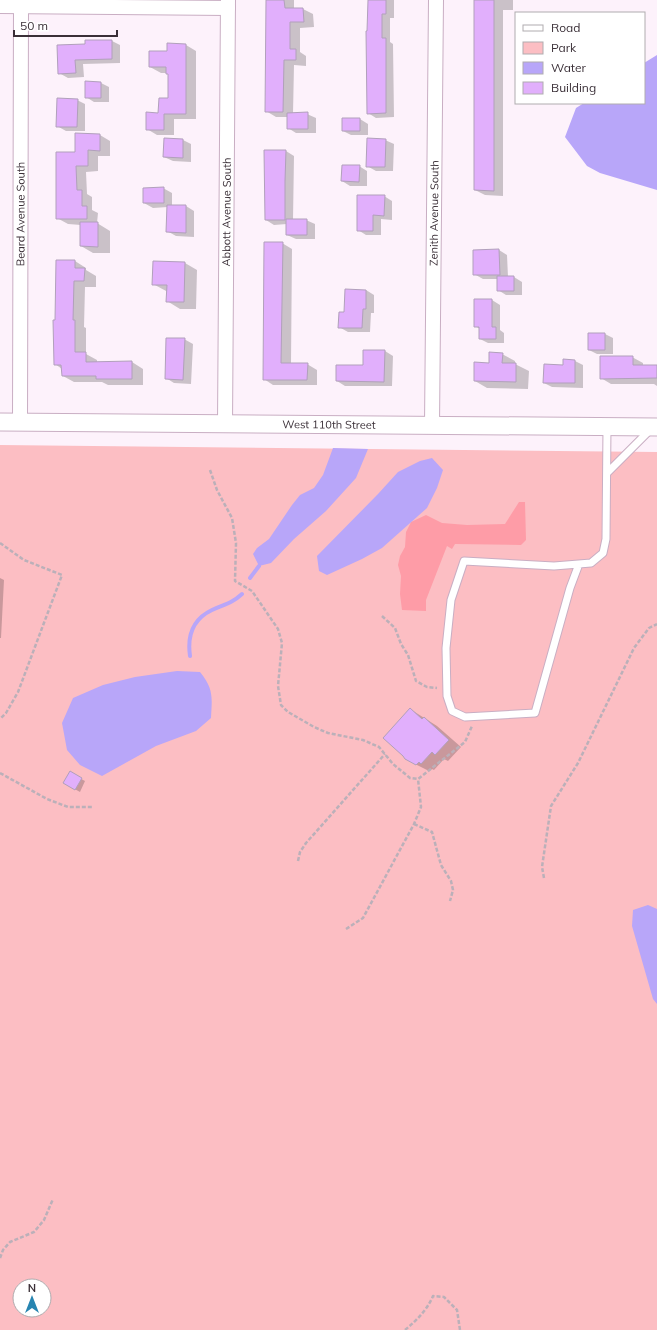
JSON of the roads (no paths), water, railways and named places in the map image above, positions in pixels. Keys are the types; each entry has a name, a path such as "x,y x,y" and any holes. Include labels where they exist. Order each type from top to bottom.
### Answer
{"street":[{"name":"Zenith Avenue South","path":"432,426 436,0"},
{"path":"0,6 21,3 228,4"},
{"name":"Beard Avenue South","path":"20,422 21,3"},
{"name":"Abbott Avenue South","path":"225,424 228,4"},
{"name":"West 110th Street","path":"0,422 655,427"}],"lane":[{"path":"579,564 570,588 535,713 465,717 452,711 447,696 446,648 451,600 464,561 554,566 591,563 603,553 606,539 607,427"},
{"path":"607,472 655,427"}],"water":[{"path":"657,55 657,190 600,173 587,166 565,137 576,108 582,104 645,104 645,62"},
{"path":"333,448 368,449 356,478 326,511 294,539 271,563 259,566 253,554 257,548 269,539 300,495 314,488 323,475"},
{"path":"432,458 443,470 437,488 427,508 382,548 327,575 319,571 317,556 398,472 420,461"},
{"path":"177,671 200,672 205,678 210,689 212,699 211,718 196,731 156,746 102,776 80,765 67,750 62,723 73,698 103,685 135,677"},
{"path":"648,905 657,909 657,1004 653,999 632,926 633,910"}],"waterway":[{"path":"250,578 259,566"},
{"path":"190,656 189,648 191,635 193,628 200,618 212,610 231,602 242,594"}]}
